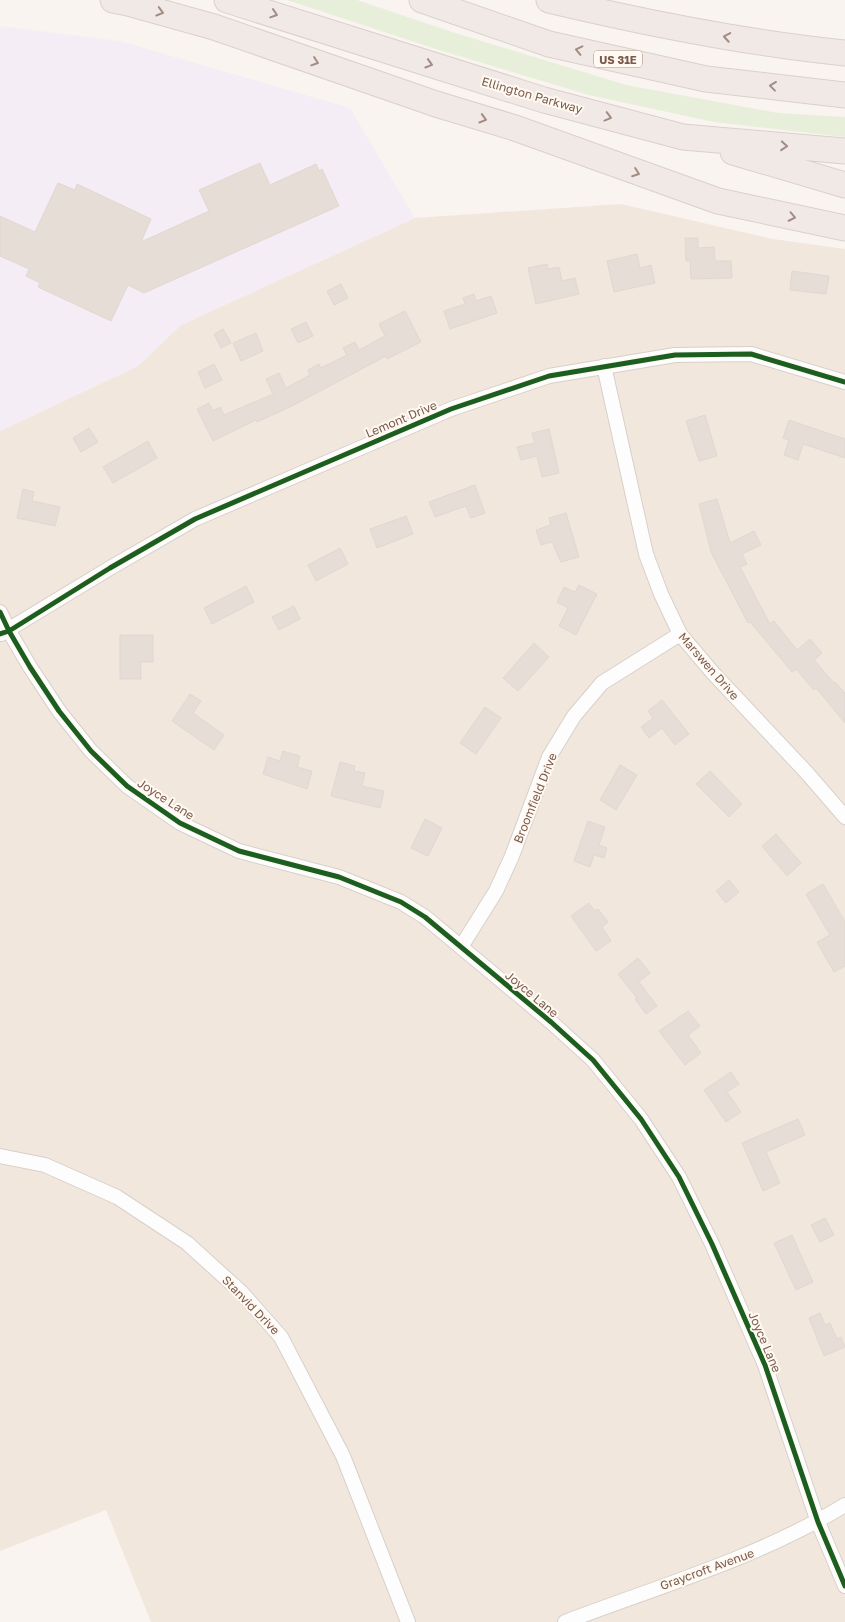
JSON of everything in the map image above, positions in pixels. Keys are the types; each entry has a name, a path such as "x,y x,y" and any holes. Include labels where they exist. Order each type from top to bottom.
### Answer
{"highway":[{"path":"113,0 214,28 436,104 515,128 718,201 845,228"},
{"name":"Ellington Parkway","path":"227,0 544,100 683,137 845,151"},
{"name":"US 31E","path":"422,0 549,44 706,79 837,92"},
{"path":"549,0 681,29 781,46 845,53"},
{"path":"683,137 845,185"}],"street":[{"name":"Lemont Drive","path":"4,633 195,519 451,409 550,376 675,355 751,354 845,382"},
{"name":"Marswen Drive","path":"604,366 646,554 661,594 680,634 845,817"},
{"name":"Joyce Lane","path":"0,612 4,633 30,667 59,711 91,751 127,786 180,823 240,851 340,877 401,902 425,917 551,1022 593,1060 641,1119 679,1177 712,1244 765,1365 818,1522 845,1586"},
{"name":"Broomfield Drive","path":"460,947 496,890 512,856 549,757 574,716 602,683 680,634"},
{"name":"Stanvid Drive","path":"0,1156 45,1165 117,1197 187,1243 241,1292 281,1337 343,1456 408,1622"},
{"name":"Graycroft Avenue","path":"565,1622 753,1553 818,1522 845,1505"}],"shaded area":[{"path":"0,26 120,41 350,108 415,218 181,325 138,366 0,431"},
{"path":"621,204 773,239 845,249 845,1622 151,1622 106,1510 0,1551 0,431 138,366 181,325 415,218"}],"green space":[{"path":"287,0 357,0 452,32 626,85 778,113 845,117 845,137 714,122 589,95 436,49"}],"building":[{"path":"260,163 270,185 316,164 319,171 322,169 339,206 144,293 128,285 111,321 38,287 40,283 26,276 29,269 0,256 0,216 35,232 58,183 75,190 77,184 151,219 141,242 209,211 199,190"},
{"path":"685,238 698,238 698,248 714,247 715,261 731,261 732,278 691,279 690,261 686,261"},
{"path":"637,254 640,268 651,265 655,283 614,292 607,261"},
{"path":"547,264 548,269 559,267 562,281 575,278 579,294 536,304 528,268"},
{"path":"792,271 829,276 826,294 790,290"},
{"path":"341,284 348,298 334,305 327,291"},
{"path":"474,294 476,301 491,296 497,313 450,329 444,311 465,304 463,298"},
{"path":"405,311 421,342 387,359 386,356 294,405 257,422 256,420 213,441 197,409 209,403 213,411 220,407 224,415 273,394 266,379 279,373 286,388 310,375 308,370 319,364 321,368 347,355 343,348 355,342 359,350 385,336 379,324"},
{"path":"306,322 313,336 298,343 291,329"},
{"path":"223,329 231,343 221,348 214,334"},
{"path":"256,333 263,351 241,361 233,343"},
{"path":"214,364 222,380 205,388 198,372"},
{"path":"705,415 717,456 699,461 686,421"},
{"path":"789,420 845,439 845,458 803,444 798,460 784,455 789,440 783,438"},
{"path":"89,428 98,442 81,452 73,438"},
{"path":"549,429 559,473 542,477 537,456 521,460 517,447 535,443 532,433"},
{"path":"148,441 157,458 113,483 103,467"},
{"path":"475,485 485,513 471,518 466,506 435,517 429,502"},
{"path":"23,489 34,492 32,501 60,507 55,526 17,518"},
{"path":"717,499 730,543 754,531 761,545 742,554 747,564 740,567 770,624 774,621 797,650 810,639 822,653 814,660 845,693 845,723 816,688 814,690 796,669 792,672 750,622 748,623 711,552 699,504"},
{"path":"566,513 579,557 561,562 552,542 541,545 536,530 551,525 549,518"},
{"path":"406,516 413,534 377,548 370,529"},
{"path":"340,548 348,564 316,581 308,565"},
{"path":"579,585 597,594 576,635 559,626 568,608 557,602 564,587 575,592"},
{"path":"246,586 254,602 212,624 204,608"},
{"path":"294,606 300,619 279,630 272,617"},
{"path":"120,635 153,635 153,662 141,662 141,679 120,679"},
{"path":"534,643 549,657 518,691 503,678"},
{"path":"190,694 201,701 193,713 224,735 214,750 172,721"},
{"path":"662,700 689,734 675,745 662,728 649,738 641,727 653,718 648,711"},
{"path":"485,707 501,718 476,754 460,743"},
{"path":"283,751 300,756 297,767 312,771 307,789 263,774 268,757 280,761"},
{"path":"340,762 355,766 354,771 365,773 362,786 384,791 380,808 331,796"},
{"path":"620,765 637,775 616,810 600,800"},
{"path":"710,771 742,804 729,817 696,784"},
{"path":"425,819 442,828 428,856 411,848"},
{"path":"588,821 605,827 599,845 607,848 604,858 594,855 590,867 574,861"},
{"path":"776,834 801,863 787,876 762,846"},
{"path":"729,880 739,892 726,903 716,891"},
{"path":"823,884 845,922 845,966 834,972 817,942 830,935 806,894"},
{"path":"589,903 595,911 598,909 608,922 602,927 611,941 596,951 571,916"},
{"path":"638,958 650,973 639,982 657,1006 646,1014 635,999 637,998 618,974"},
{"path":"688,1011 700,1026 688,1035 701,1053 685,1065 659,1031"},
{"path":"731,1072 739,1084 727,1092 741,1112 726,1122 704,1090"},
{"path":"798,1119 805,1135 766,1152 780,1183 763,1191 742,1143"},
{"path":"825,1218 834,1235 820,1242 811,1225"},
{"path":"792,1235 813,1282 796,1290 774,1243"},
{"path":"820,1313 825,1325 830,1323 837,1339 841,1337 845,1347 824,1356 809,1318"}],"cycle path":[{"path":"0,634 9,631 110,568 195,519 451,409 549,376 675,355 751,354 845,382"},
{"path":"0,612 30,667 59,711 91,751 127,786 180,823 239,851 339,877 401,902 425,917 551,1022 593,1060 641,1119 679,1177 712,1244 765,1365 818,1522 845,1586"}]}
